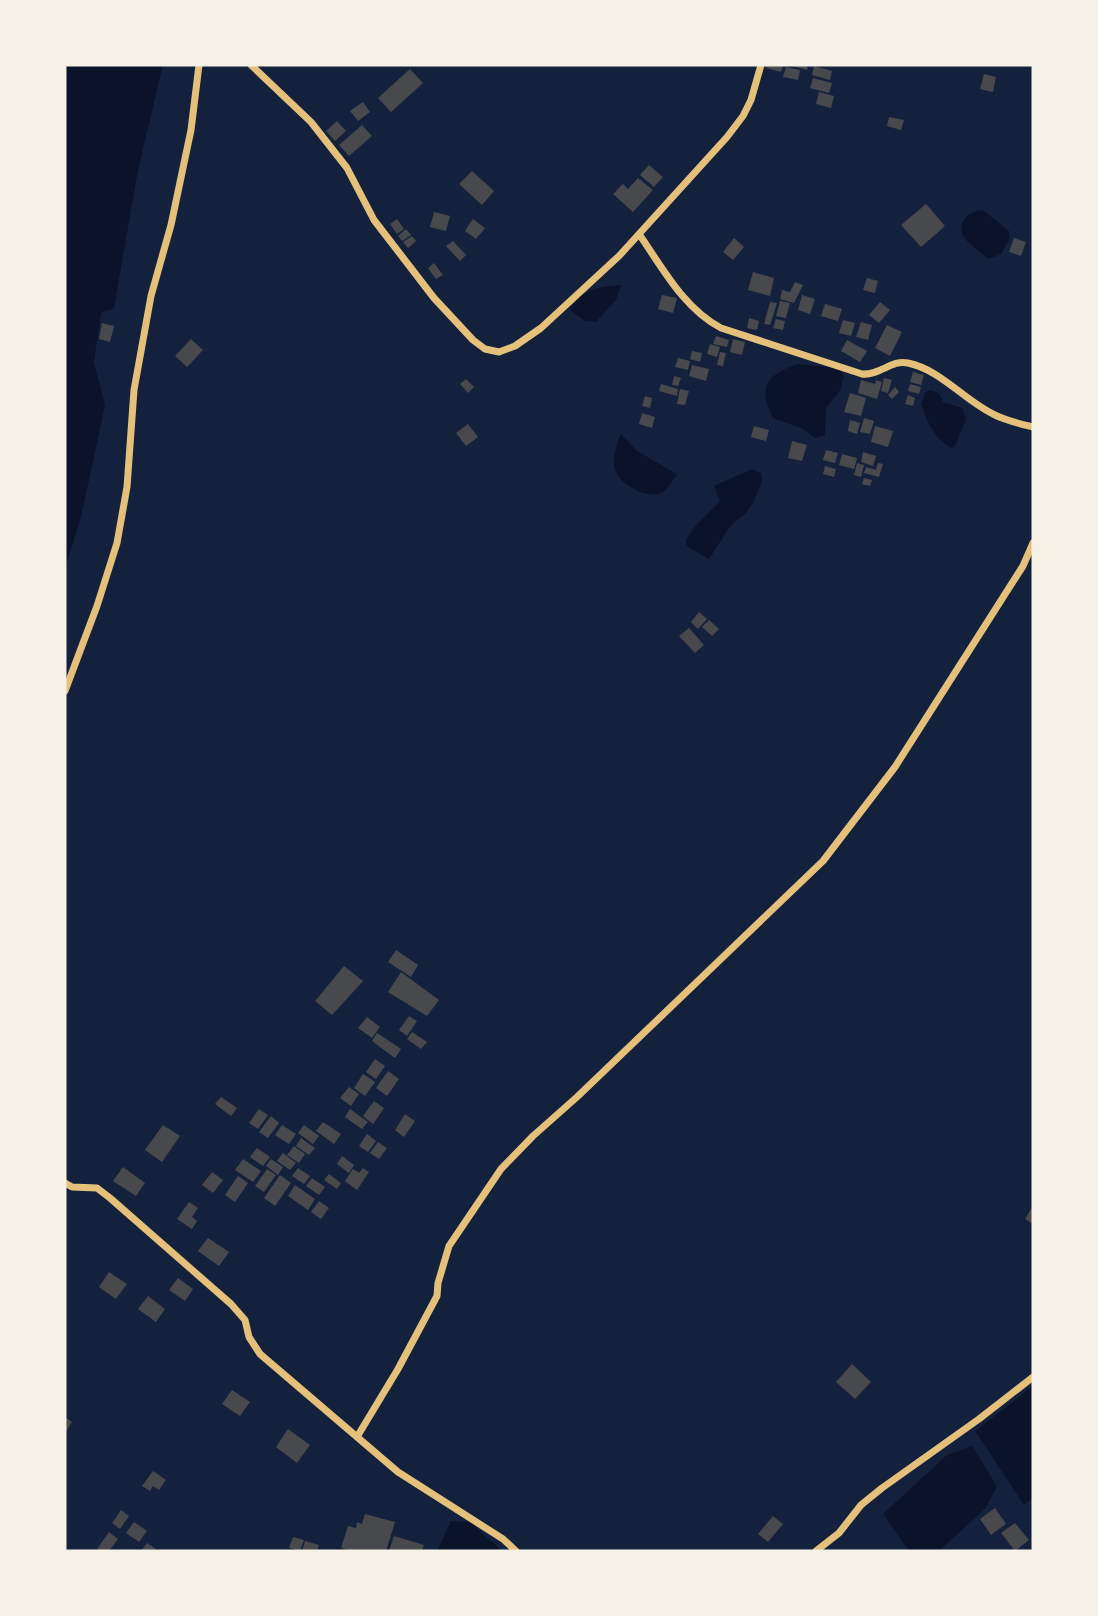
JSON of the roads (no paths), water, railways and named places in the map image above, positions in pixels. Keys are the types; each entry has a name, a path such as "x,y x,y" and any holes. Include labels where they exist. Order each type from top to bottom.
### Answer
{"street":[{"path":"65,691 117,543 127,487 134,390 151,296 171,225 191,130 199,65"},
{"path":"251,65 311,122 347,169 374,220 434,298 473,340 485,349 499,352 541,328 619,256 743,116 751,100 761,65"},
{"path":"639,234 677,289 706,320 720,328 862,374 871,375 905,362 926,368 996,416 1033,427"},
{"path":"357,1437 398,1369 437,1296 449,1246 502,1170 533,1136 823,861 902,756 1023,566 1033,543"},
{"path":"65,1183 72,1187 97,1188 110,1198 231,1304 246,1320 249,1337 260,1354 398,1472 492,1532 516,1551"},
{"path":"816,1551 839,1533 861,1505 881,1488 1033,1377"}],"water":[{"path":"65,65 163,65 138,170 114,308 101,313 94,362 105,405 81,517 65,568"},
{"path":"983,210 1009,231 1010,238 1001,254 989,259 968,242 961,226 968,215"},
{"path":"621,285 616,300 596,322 585,321 570,310 579,297 591,290"},
{"path":"798,364 835,368 840,370 844,377 840,390 826,408 825,435 816,438 801,428 773,418 768,407 766,390 772,377"},
{"path":"930,390 939,393 943,402 962,408 966,419 952,448 936,435 921,405 925,393"},
{"path":"621,434 637,451 677,474 663,492 644,493 630,487 619,477 614,458"},
{"path":"752,469 761,473 762,482 753,503 746,513 731,525 709,559 686,546 686,540 696,525 720,501 714,486"},
{"path":"1033,1386 1033,1498 1024,1505 975,1431"},
{"path":"972,1446 997,1486 986,1508 939,1551 909,1551 883,1514 947,1455"},
{"path":"451,1521 470,1522 502,1551 437,1551"}]}
